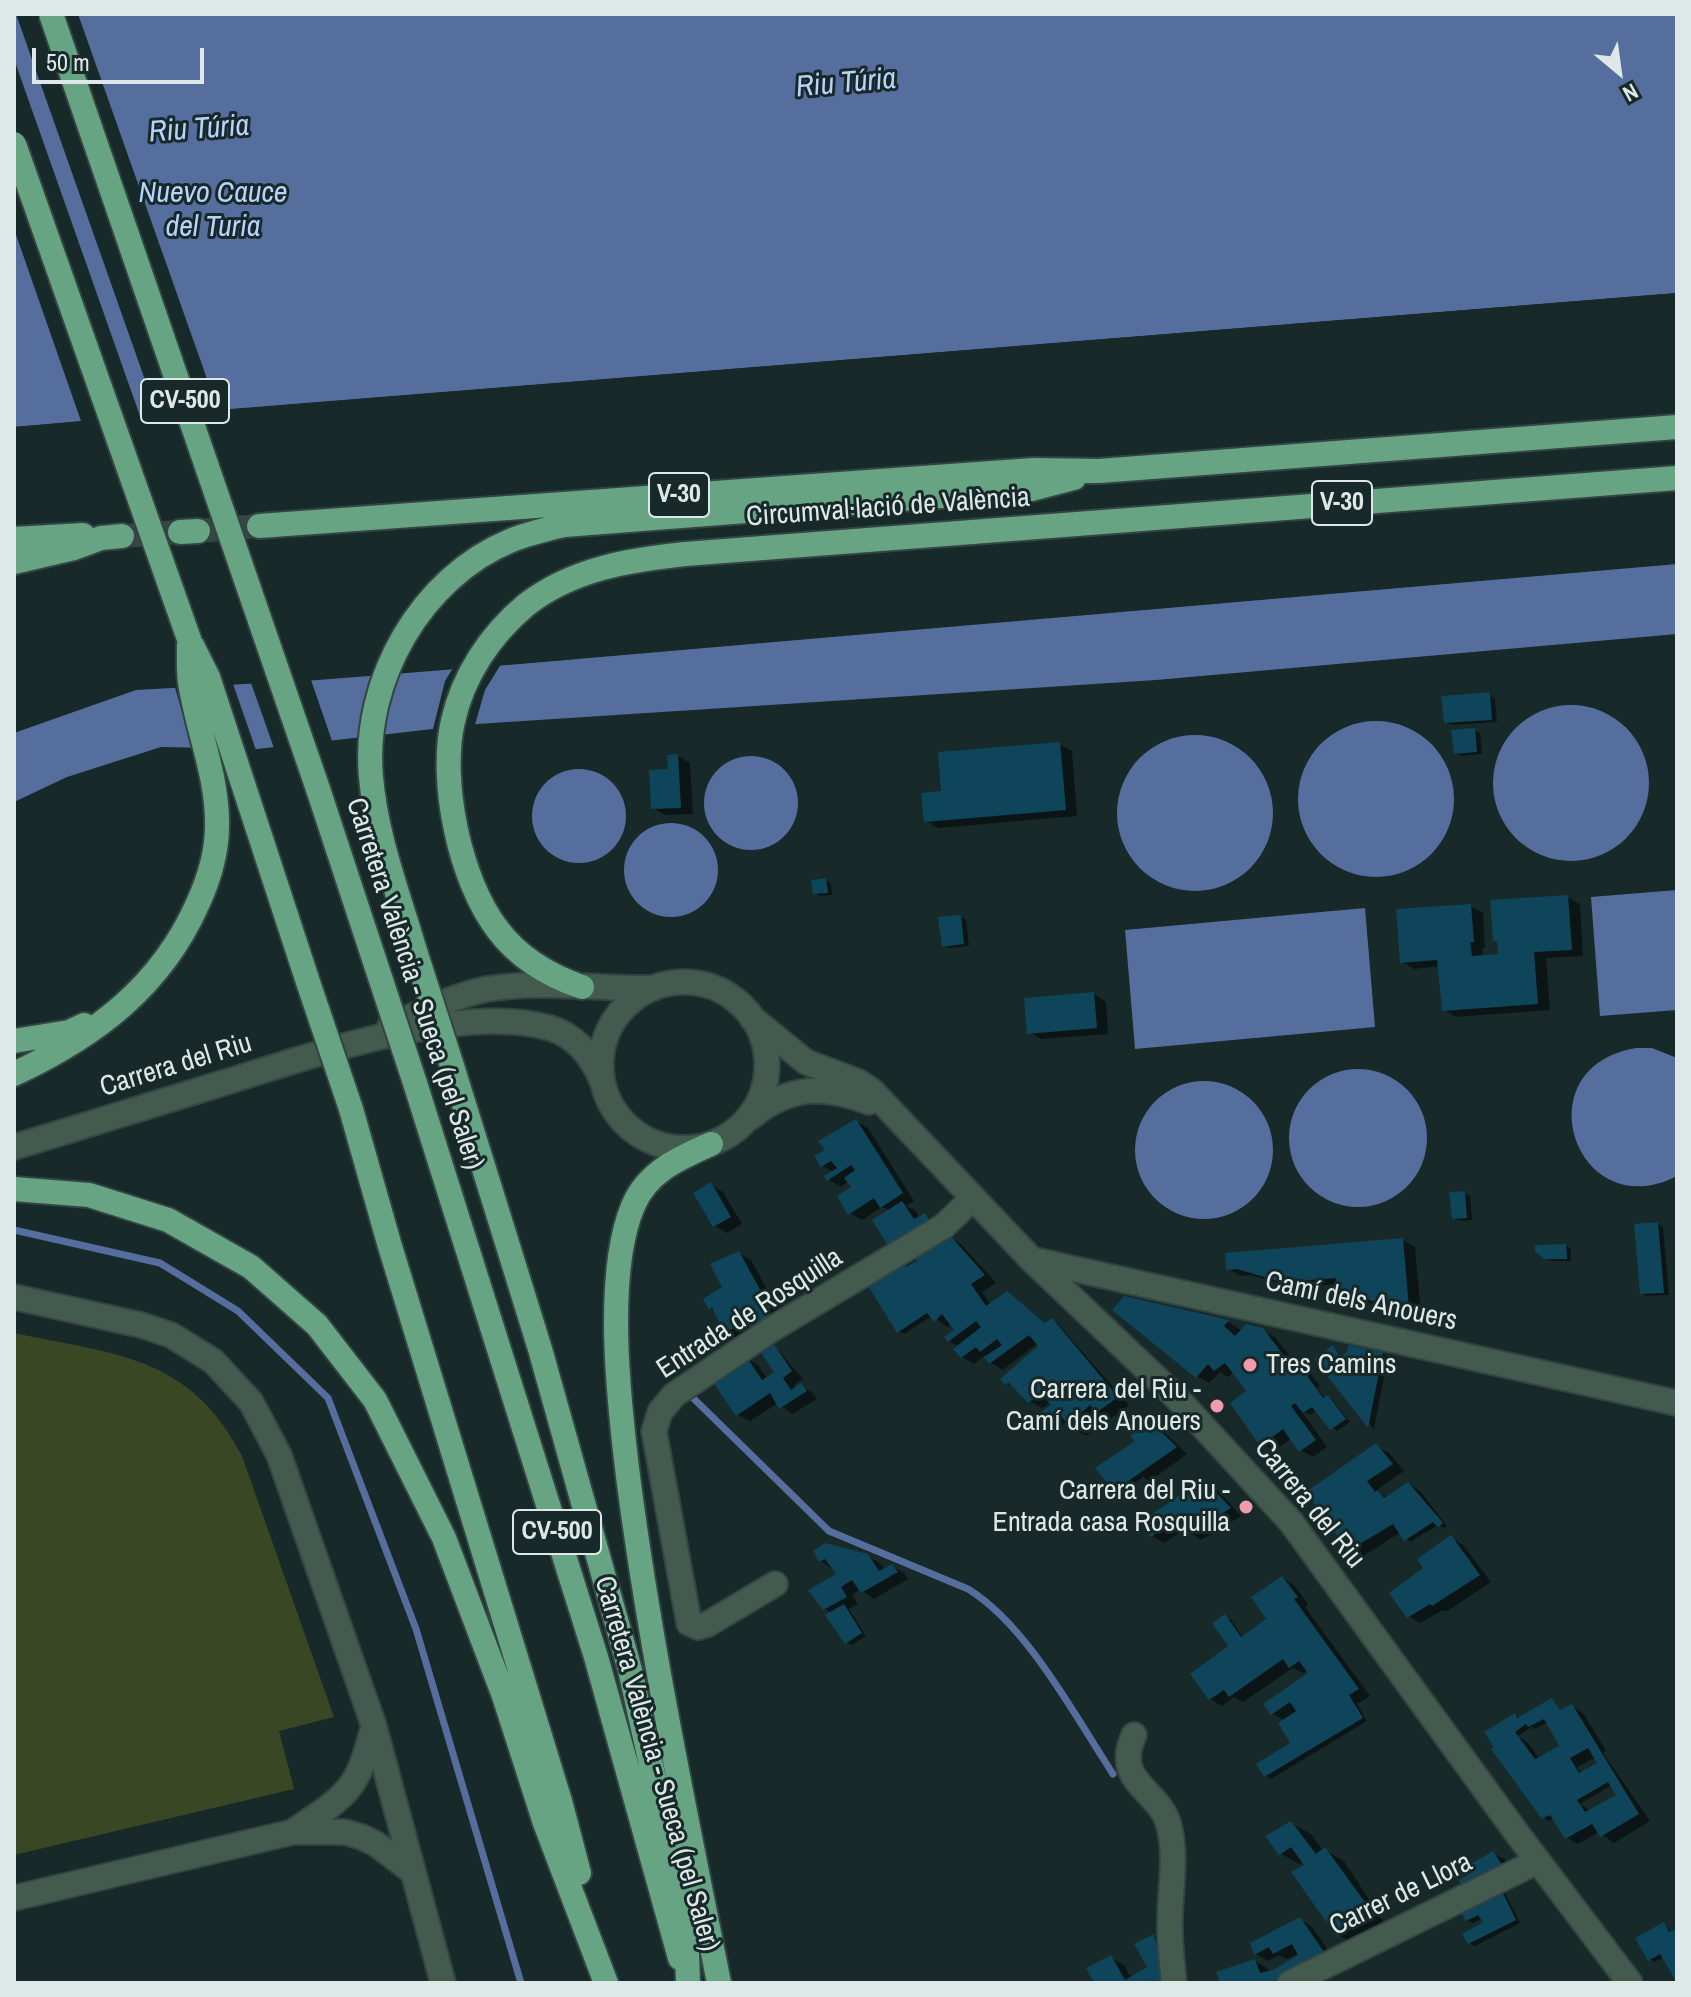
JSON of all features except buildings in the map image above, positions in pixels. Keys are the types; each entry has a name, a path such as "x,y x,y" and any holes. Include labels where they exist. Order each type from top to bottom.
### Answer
{"highway":[{"name":"Carretera València - Sueca (pel Saler)","path":"51,14 318,789 415,1083 596,1657 669,1926 688,1983"},
{"name":"CV-500","path":"14,144 189,639 208,677 351,1109 560,1801 607,1983"},
{"name":"Circumval·lació de València","path":"259,526 1033,470 1099,471 1677,427"},
{"path":"688,1983 686,1923 630,1670 544,1364 380,830 373,798 370,751 383,681 404,636 453,577 492,550 536,532 600,521 1032,489 1099,471"},
{"name":"Circumval·lació de València","path":"582,987 547,973 497,929 474,886 456,827 450,775 449,745 453,722 471,672 493,638 526,605 564,582 591,570 652,558 1677,478"},
{"path":"14,539 75,534 111,537 14,562"},
{"path":"14,1074 88,1034 146,985 173,950 202,893 215,849 217,826 211,767 190,681 189,639"},
{"path":"14,1041 69,1032 129,1001"},
{"path":"711,1144 673,1161 657,1173 633,1207 623,1245 617,1350 623,1436 642,1583 719,1983"},
{"path":"14,1189 89,1195 168,1220 251,1267 317,1325 375,1400 444,1538 504,1696 545,1823 607,1983"}],"street":[{"path":"677,983 709,987 738,1002 752,1018 763,1038 767,1070 761,1096 746,1121 730,1134 711,1144 680,1147 651,1142 620,1118 609,1101 601,1062 611,1026 622,1010 637,997 677,983"},
{"name":"Carrera del Riu","path":"14,1147 356,1041 469,993 522,986 656,988"},
{"name":"Carrera del Riu","path":"752,1018 806,1062 859,1082 888,1109 1032,1260 1175,1396 1291,1522 1630,1983"},
{"name":"Carrera del Riu","path":"356,1041 458,1023 527,1023 550,1028 576,1042 596,1066 603,1083"},
{"name":"Carrera del Riu","path":"746,1121 777,1099 809,1090 845,1093 888,1109"},
{"name":"Entrada de Rosquilla","path":"775,1584 708,1624 698,1627 689,1623 654,1431 660,1412 674,1395 759,1337 944,1226 973,1198"},
{"name":"Camí dels Anouers","path":"1032,1260 1677,1403"},
{"path":"14,1297 141,1325 171,1335 213,1361 251,1402 279,1455 374,1726 443,1983"},
{"path":"293,1832 340,1797 353,1783 374,1726"},
{"path":"1134,1735 1127,1750 1131,1774 1169,1823 1173,1861 1169,1922 1174,1983"},
{"path":"14,1898 293,1832 345,1832 362,1837 413,1872"},
{"name":"Carrer de Llora","path":"1290,1983 1538,1861"}],"green space":[{"path":"14,1333 116,1355 146,1364 173,1378 198,1397 221,1423 242,1456 334,1717 279,1731 294,1789 14,1855"}],"water":[{"name":"Nuevo Cauce del Turia","path":"14,14 1677,14 1677,293 14,427"},
{"path":"1677,564 1677,634 1156,680 477,724 257,749 161,747 67,777 14,802 14,733 136,690 520,664"},
{"path":"1571,705 1601,711 1626,728 1643,753 1649,783 1643,813 1626,838 1601,855 1571,861 1541,855 1516,838 1499,813 1493,783 1499,753 1516,728 1541,711"},
{"path":"1376,721 1406,727 1431,744 1448,769 1454,799 1448,829 1431,854 1406,871 1376,877 1346,871 1321,854 1304,829 1298,799 1304,769 1321,744 1346,727"},
{"path":"1195,735 1225,741 1250,758 1267,783 1273,813 1267,843 1250,868 1225,885 1195,891 1165,885 1140,868 1123,843 1117,813 1123,783 1140,758 1165,741"},
{"path":"751,756 769,760 784,770 794,785 798,803 794,821 784,836 769,846 751,850 733,846 718,836 708,821 704,803 708,785 718,770 733,760"},
{"path":"579,769 597,773 612,783 622,798 626,816 622,834 612,849 597,859 579,863 561,859 546,849 536,834 532,816 536,798 546,783 561,773"},
{"path":"671,823 689,827 704,837 714,852 718,870 714,888 704,903 689,913 671,917 653,913 638,903 628,888 624,870 628,852 638,837 653,827"},
{"path":"1677,890 1677,1010 1600,1016 1591,897"},
{"path":"1365,908 1375,1027 1135,1049 1125,930"},
{"path":"1636,1048 1652,1048 1677,1058 1677,1176 1642,1186 1612,1181 1589,1163 1576,1139 1572,1111 1580,1083 1601,1061"},
{"path":"1358,1069 1385,1074 1407,1089 1422,1111 1427,1138 1422,1165 1407,1187 1385,1202 1358,1207 1331,1202 1309,1187 1294,1165 1289,1138 1294,1111 1309,1089 1331,1074"},
{"path":"1204,1081 1231,1086 1253,1101 1268,1123 1273,1150 1268,1177 1253,1199 1231,1214 1204,1219 1177,1214 1155,1199 1140,1177 1135,1150 1140,1123 1155,1101 1177,1086"}],"pier":[{"path":"16,14 78,14 218,410 1677,293 1677,297 14,431 14,427 81,421 14,229 14,59 140,416 157,414"},
{"path":"503,661 485,690 474,728 432,733 445,681 455,665"},
{"path":"310,677 333,744 275,751 250,680"},
{"path":"232,681 257,753 193,751 174,684"}],"waterway":[{"path":"14,1230 160,1263 238,1311 328,1398 416,1629 521,1983"},
{"path":"691,1396 829,1531 968,1589 990,1605 1030,1648 1113,1774"}],"tunnel":[{"path":"198,531 259,526"},
{"path":"122,536 180,532"}],"place":[{"name":"Tres Camins","path":"1250,1365"},
{"name":"Carrera del Riu - Camí dels Anouers","path":"1217,1406"},
{"name":"Carrera del Riu - Entrada casa Rosquilla","path":"1246,1507"}],"water label":[{"name":"Riu Túria","path":"846,84"},
{"name":"Riu Túria","path":"199,130"}]}
